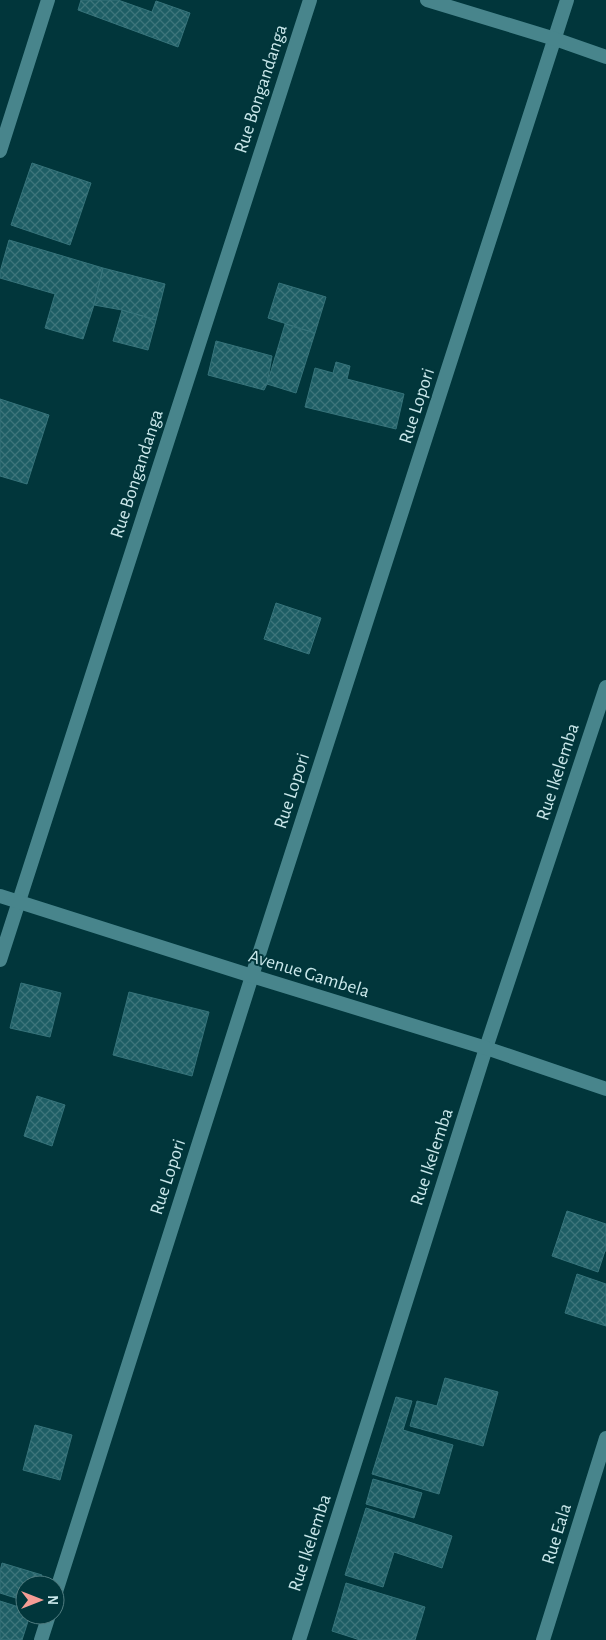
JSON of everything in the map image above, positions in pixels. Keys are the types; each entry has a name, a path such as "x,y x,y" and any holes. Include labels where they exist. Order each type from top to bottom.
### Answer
{"street":[{"path":"0,151 48,0"},
{"name":"Rue Bongandanga","path":"0,960 310,0"},
{"path":"427,0 555,39 606,57"},
{"name":"Rue Lopori","path":"61,1575 252,976 567,0"},
{"name":"Rue Ikelemba","path":"299,1640 486,1048 606,687"},
{"name":"Avenue Gambela","path":"0,896 486,1048 606,1089"},
{"name":"Rue Eala","path":"543,1640 606,1438"},
{"path":"40,1640 45,1625"}],"building":[{"path":"81,0 118,0 152,12 156,1 190,13 178,47 78,10"},
{"path":"32,163 91,183 70,245 11,225"},
{"path":"9,240 103,268 83,339 45,328 55,294 0,278"},
{"path":"103,268 165,284 156,320 122,310 94,305"},
{"path":"279,283 326,297 315,333 268,318"},
{"path":"122,310 156,320 148,350 113,341"},
{"path":"285,324 315,333 296,393 267,384"},
{"path":"216,341 272,356 267,384 264,390 208,375"},
{"path":"336,362 350,366 347,379 404,394 396,429 305,407 315,368 333,373"},
{"path":"0,399 49,415 27,484 0,476"},
{"path":"276,603 321,618 309,654 264,639"},
{"path":"21,983 61,993 50,1037 10,1028"},
{"path":"129,992 209,1012 192,1076 113,1055"},
{"path":"37,1096 65,1105 52,1146 24,1136"},
{"path":"567,1211 606,1224 606,1251 598,1272 552,1256"},
{"path":"577,1274 606,1284 606,1326 565,1313"},
{"path":"445,1378 498,1392 483,1446 410,1426 417,1401 437,1406"},
{"path":"396,1397 412,1401 403,1430 453,1445 439,1494 372,1474"},
{"path":"35,1425 72,1435 60,1480 23,1470"},
{"path":"373,1479 422,1493 414,1518 366,1504"},
{"path":"366,1508 452,1536 442,1568 394,1552 383,1587 345,1575"},
{"path":"2,1563 42,1575 15,1575 15,1598 0,1593"},
{"path":"346,1583 425,1607 415,1640 360,1640 332,1631"},
{"path":"0,1601 15,1606 15,1625 27,1625 22,1640 0,1640"}]}
